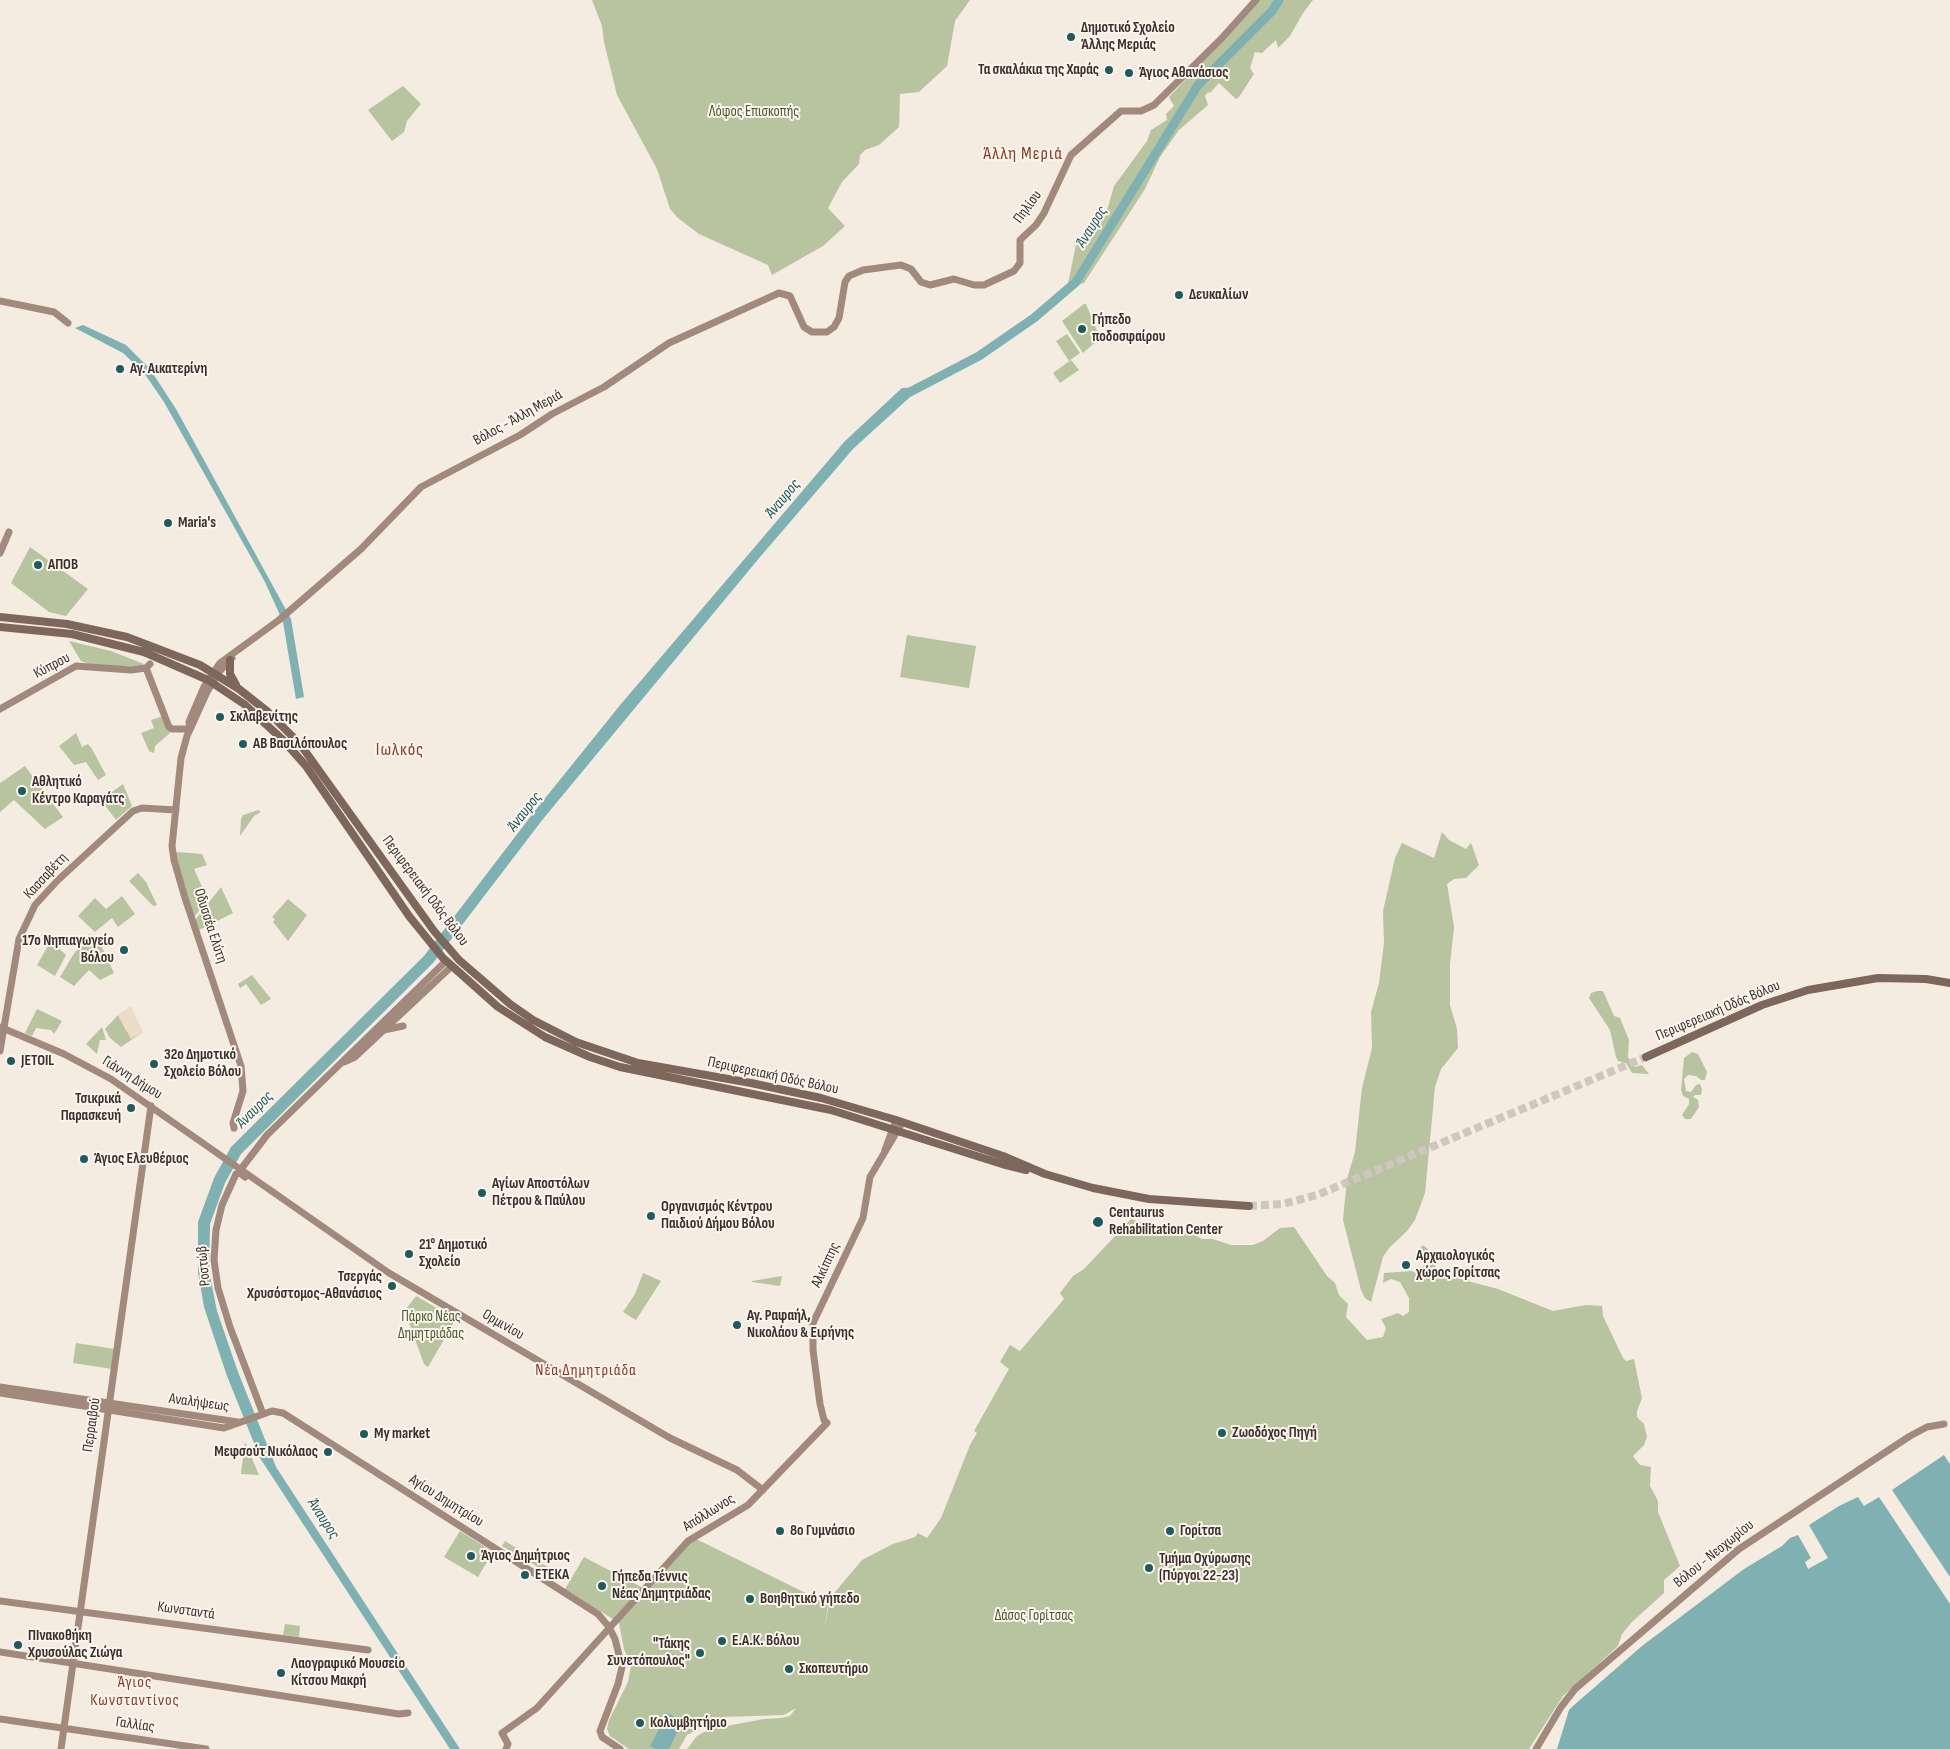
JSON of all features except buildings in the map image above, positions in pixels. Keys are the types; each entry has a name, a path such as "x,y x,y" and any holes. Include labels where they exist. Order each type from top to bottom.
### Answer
{"main road":[{"path":"0,611 12,618"},
{"name":"Περιφερειακή Οδός Βόλου","path":"0,617 66,624 127,637 170,652 215,673 239,689 268,712 300,744 450,951 476,977 516,1009 538,1023 589,1048 638,1063 806,1094 899,1121 1003,1156 1045,1174"},
{"name":"Περιφερειακή Οδός Βόλου","path":"0,627 49,630 115,643 174,664 210,681 262,720 306,766 428,940 447,962 484,997 516,1020 545,1037 590,1058 642,1072 790,1100 895,1130 1002,1164 1128,1196 1183,1203 1249,1206"},
{"path":"230,660 230,674 239,689"},
{"name":"Περιφερειακή Οδός Βόλου","path":"1646,1057 1762,1004 1823,986 1878,978 1926,979 1950,983"}],"street":[{"name":"Πηλίου","path":"826,332 834,327 839,318 845,282 860,271 901,265 911,269 922,282 930,285 954,279 974,285 984,285 1014,271 1020,263 1020,241 1044,213 1071,155 1118,112 1147,110 1215,46 1256,0"},
{"name":"Βόλος - Άλλη Μεριά","path":"210,681 226,657 279,620 370,542 420,488 520,435 552,414 604,387 669,343 779,293 790,296 804,327 812,332 826,332"},
{"path":"0,302 54,312 68,323"},
{"path":"0,553 9,532"},
{"name":"Βόλος - Άλλη Μεριά","path":"215,673 242,647"},
{"name":"Κύπρου","path":"0,710 76,666 118,670 148,666 169,727 172,729 190,729"},
{"name":"Οδυσσέα Ελύτη","path":"210,681 190,729 181,758 172,843 174,860 235,1042 242,1073 243,1094 233,1125 234,1128"},
{"name":"Κασσαβέτη","path":"0,1052 2,1028 19,939 29,916 43,895 134,810 142,808 176,810"},
{"path":"341,1063 355,1057 398,1017 447,962"},
{"path":"240,1168 267,1135 447,962"},
{"name":"Γιάννη Δήμου","path":"2,1028 64,1054 111,1079 240,1168"},
{"name":"Περραιβού","path":"61,1749 151,1106"},
{"name":"Αλκίππης","path":"827,1423 822,1417 818,1390 813,1350 813,1323 864,1218 868,1180 884,1155 899,1121"},
{"name":"Ορμινίου","path":"240,1168 415,1289 670,1438 737,1470 763,1490"},
{"name":"Ροστώβ","path":"262,1414 230,1327 217,1282 214,1248 222,1205 233,1179 238,1173 273,1198 288,1203"},
{"name":"Αναλήψεως","path":"0,1387 109,1407"},
{"name":"Αναλήψεως","path":"0,1393 241,1422 262,1414"},
{"name":"Αγίου Δημητρίου","path":"262,1414 274,1411 283,1413 592,1609 609,1626"},
{"name":"Απόλλωνος","path":"506,1749 508,1743 502,1733 537,1708 609,1626 692,1538 736,1513 763,1490 827,1423"},
{"name":"Βόλου - Νεοχωρίου","path":"1536,1749 1561,1706 1576,1689 1739,1549 1910,1436 1927,1427 1944,1424"},
{"name":"Κωνσταντά","path":"0,1601 368,1650"},
{"path":"609,1626 618,1649 622,1671 617,1688 600,1725 600,1731 602,1737 620,1749"},
{"path":"0,1652 399,1714 408,1713"},
{"name":"Γαλλίας","path":"0,1719 206,1749"}],"green space":[{"name":"Λόφος Επισκοπής","path":"592,0 970,0 955,21 947,66 919,92 900,94 899,127 879,145 865,150 860,155 859,164 842,182 828,208 845,226 823,246 772,275 768,265 699,234 678,218 670,209 657,169 617,95 602,26"},
{"path":"1260,0 1313,0 1290,36 1278,48 1276,40 1262,53 1255,52 1250,68 1254,74 1239,97 1236,99 1219,83 1211,92 1207,93 1205,96 1208,105 1179,130 1160,157 1145,189 1084,283 1067,288 1076,245 1083,237 1090,240 1108,207 1114,186 1147,141 1151,130 1167,120 1166,114 1174,106 1169,97"},
{"path":"403,86 421,104 407,121 404,132 392,141 368,110"},
{"name":"Γήπεδο ποδοσφαίρου","path":"1086,304 1100,338 1083,353 1062,321"},
{"path":"1067,334 1080,353 1069,361 1056,341"},
{"path":"1071,360 1079,370 1060,383 1053,373"},
{"name":"ΑΠΟΒ","path":"30,547 88,589 66,616 49,612 11,583"},
{"path":"907,635 976,646 969,688 900,677"},
{"path":"69,641 111,651 144,664 139,667 92,665 81,661"},
{"path":"163,716 170,733 155,746 154,753 149,751 141,733 154,728 151,720"},
{"path":"76,733 82,747 88,744 92,749 106,775 98,780 86,762 74,765 59,746"},
{"name":"Αθλητικό Κέντρο Καραγάτς","path":"25,766 63,817 45,829 14,800 0,812 0,783"},
{"path":"123,784 132,806 116,820 101,800"},
{"path":"258,810 261,812 254,816 240,836 243,815"},
{"path":"1442,832 1449,840 1466,849 1471,843 1479,865 1466,878 1454,879 1447,884 1454,927 1450,964 1450,1005 1457,1029 1458,1048 1441,1069 1435,1087 1425,1193 1415,1220 1383,1257 1371,1302 1365,1298 1361,1290 1343,1220 1347,1179 1355,1152 1362,1088 1372,1048 1371,1012 1379,983 1384,943 1383,911 1395,858 1402,843 1434,858"},
{"path":"175,853 202,854 207,865 194,869 208,900 194,917"},
{"path":"138,873 146,882 157,905 153,906 129,881"},
{"path":"221,887 233,913 199,930 195,920"},
{"path":"122,896 135,914 118,927 112,918 95,932 78,916 95,898 106,909"},
{"path":"288,899 307,915 288,941 273,922 275,919 272,917"},
{"path":"89,934 100,943 114,973 100,980 89,970 74,986 60,977 73,955"},
{"path":"51,941 66,955 55,976 37,965"},
{"path":"252,975 271,999 261,1005 246,984 240,988 238,984"},
{"path":"1603,991 1614,1016 1620,1018 1629,1040 1628,1057 1635,1067 1642,1065 1649,1074 1632,1073 1626,1063 1618,1061 1610,1030 1589,998 1591,993"},
{"path":"37,1009 62,1021 54,1034 51,1030 36,1028 32,1036 25,1033"},
{"path":"118,1015 127,1032 143,1032 121,1047 110,1038 105,1029"},
{"path":"102,1027 106,1040 100,1040 97,1054 86,1044"},
{"path":"1692,1052 1698,1054 1707,1072 1705,1080 1688,1075 1684,1079 1686,1091 1691,1092 1696,1085 1700,1084 1702,1089 1701,1095 1693,1097 1698,1100 1699,1107 1691,1119 1685,1119 1682,1115 1689,1104 1689,1099 1683,1096 1681,1090 1684,1058"},
{"name":"Δάσος Γορίτσας","path":"1131,1219 1167,1231 1187,1231 1202,1239 1213,1239 1231,1245 1253,1245 1263,1241 1280,1228 1294,1227 1327,1276 1335,1283 1339,1295 1348,1304 1346,1317 1367,1340 1383,1337 1386,1328 1381,1319 1398,1313 1403,1316 1409,1312 1409,1298 1400,1282 1391,1279 1383,1283 1384,1273 1412,1271 1420,1275 1424,1264 1416,1253 1423,1245 1428,1249 1436,1268 1453,1277 1498,1289 1553,1311 1586,1305 1602,1306 1603,1316 1623,1358 1626,1361 1634,1359 1642,1398 1637,1411 1637,1417 1644,1424 1647,1437 1644,1445 1633,1456 1640,1465 1651,1467 1650,1486 1658,1501 1658,1512 1680,1566 1664,1580 1664,1593 1632,1622 1622,1634 1618,1646 1563,1696 1529,1749 687,1749 697,1736 710,1729 790,1716 796,1708 784,1715 723,1717 687,1735 679,1749 629,1749 610,1736 607,1729 609,1720 628,1682 631,1666 624,1649 619,1623 565,1589 584,1557 647,1590 694,1538 828,1604 825,1627 829,1603 835,1592 862,1560 893,1544 915,1537 918,1533 927,1538 941,1518 970,1445 977,1433 974,1431 1009,1369 1000,1362 1010,1345 1020,1351 1064,1299 1060,1293 1073,1276 1084,1269"},
{"path":"643,1273 661,1281 636,1320 623,1312 635,1294"},
{"path":"782,1276 780,1286 752,1282 752,1281"},
{"name":"Πάρκο Νέας Δημητριάδας","path":"416,1296 456,1319 428,1367 424,1364 407,1317 403,1313"},
{"path":"76,1343 115,1349 112,1369 73,1363"},
{"path":"245,1442 259,1475 241,1474"},
{"path":"460,1531 493,1552 478,1577 444,1557"},
{"path":"505,1541 564,1577 562,1581 502,1546"},
{"path":"285,1624 300,1626 299,1637 283,1635"}],"shaded area":[{"path":"131,1006 143,1032 131,1039 118,1015"}],"water":[{"path":"83,325 126,345 150,369 176,409 291,619 304,697 296,699 283,622 265,582 164,402 144,373 123,353 75,328"},
{"path":"921,387 853,449 760,557 543,819 433,963 241,1154 225,1183 210,1224 209,1271 217,1311 238,1372 276,1467 460,1749 450,1749 260,1458 227,1376 204,1307 198,1272 198,1222 214,1178 231,1147 424,956 534,812 621,704 845,441 902,388"},
{"path":"1944,1455 1950,1464 1950,1577 1892,1490"},
{"path":"1858,1497 1864,1506 1879,1497 1950,1604 1950,1749 1557,1749 1569,1710 1573,1706 1642,1646 1744,1569 1782,1546 1790,1538 1798,1535 1811,1558 1805,1562 1808,1569 1828,1558 1809,1525 1839,1506"},
{"path":"667,1713 683,1721 669,1749 655,1749 650,1746"}],"waterway":[{"name":"Άναυρος","path":"910,392 979,356 1034,318 1076,282 1198,85 1272,11 1279,0"}],"tunnel":[{"path":"1249,1206 1282,1204 1317,1195 1646,1057"}],"place":[{"name":"Δημοτικό Σχολείο Άλλης Μεριάς","path":"1071,37"},
{"name":"Τα σκαλάκια της Χαράς","path":"1109,70"},
{"name":"Άγιος Αθανάσιος","path":"1129,73"},
{"name":"Δευκαλίων","path":"1179,295"},
{"name":"Γήπεδο ποδοσφαίρου","path":"1082,329"},
{"name":"Αγ. Αικατερίνη","path":"120,369"},
{"name":"Maria's","path":"168,523"},
{"name":"ΑΠΟΒ","path":"38,565"},
{"name":"Σκλαβενίτης","path":"220,717"},
{"name":"ΑΒ Βασιλόπουλος","path":"243,744"},
{"name":"Αθλητικό Κέντρο Καραγάτς","path":"22,791"},
{"name":"17ο Νηπιαγωγείο Βόλου","path":"124,950"},
{"name":"JETOIL","path":"11,1061"},
{"name":"32ο Δημοτικό Σχολείο Βόλου","path":"154,1064"},
{"name":"Τσικρικά Παρασκευή","path":"131,1108"},
{"name":"Άγιος Ελευθέριος","path":"84,1159"},
{"name":"Αγίων Αποστόλων Πέτρου & Παύλου","path":"482,1193"},
{"name":"Οργανισμός Κέντρου Παιδιού Δήμου Βόλου","path":"651,1216"},
{"name":"Centaurus Rehabilitation Center","path":"1098,1222"},
{"name":"21° Δημοτικό Σχολείο","path":"409,1254"},
{"name":"Αρχαιολογικός χώρος Γορίτσας","path":"1406,1265"},
{"name":"Τσεργάς Χρυσόστομος-Αθανάσιος","path":"392,1286"},
{"name":"Αγ. Ραφαήλ, Νικολάου & Ειρήνης","path":"737,1325"},
{"name":"Ζωοδόχος Πηγή","path":"1222,1433"},
{"name":"My market","path":"364,1434"},
{"name":"Μεφσούτ Νικόλαος","path":"328,1452"},
{"name":"8ο Γυμνάσιο","path":"780,1531"},
{"name":"Γορίτσα","path":"1170,1531"},
{"name":"Άγιος Δημήτριος","path":"471,1556"},
{"name":"Τμήμα Οχύρωσης (Πύργοι 22-23)","path":"1149,1568"},
{"name":"ΕΤΕΚΑ","path":"525,1575"},
{"name":"Γήπεδα Τέννις Νέας Δημητριάδας","path":"602,1586"},
{"name":"Βοηθητικό γήπεδο","path":"750,1599"},
{"name":"Ε.Α.Κ. Βόλου","path":"722,1641"},
{"name":"ΠΙνακοθήκη Χρυσούλας Ζιώγα","path":"18,1645"},
{"name":"\"Τάκης Συνετόπουλος\"","path":"700,1653"},
{"name":"Σκοπευτήριο","path":"789,1669"},
{"name":"Λαογραφικό Μουσείο Κίτσου Μακρή","path":"281,1673"},
{"name":"Κολυμβητήριο","path":"640,1723"}],"district":[{"name":"Άλλη Μεριά","path":"1023,154"},
{"name":"Ιωλκός","path":"400,750"},
{"name":"Νέα Δημητριάδα","path":"586,1371"},
{"name":"Άγιος Κωνσταντίνος","path":"135,1692"}]}
